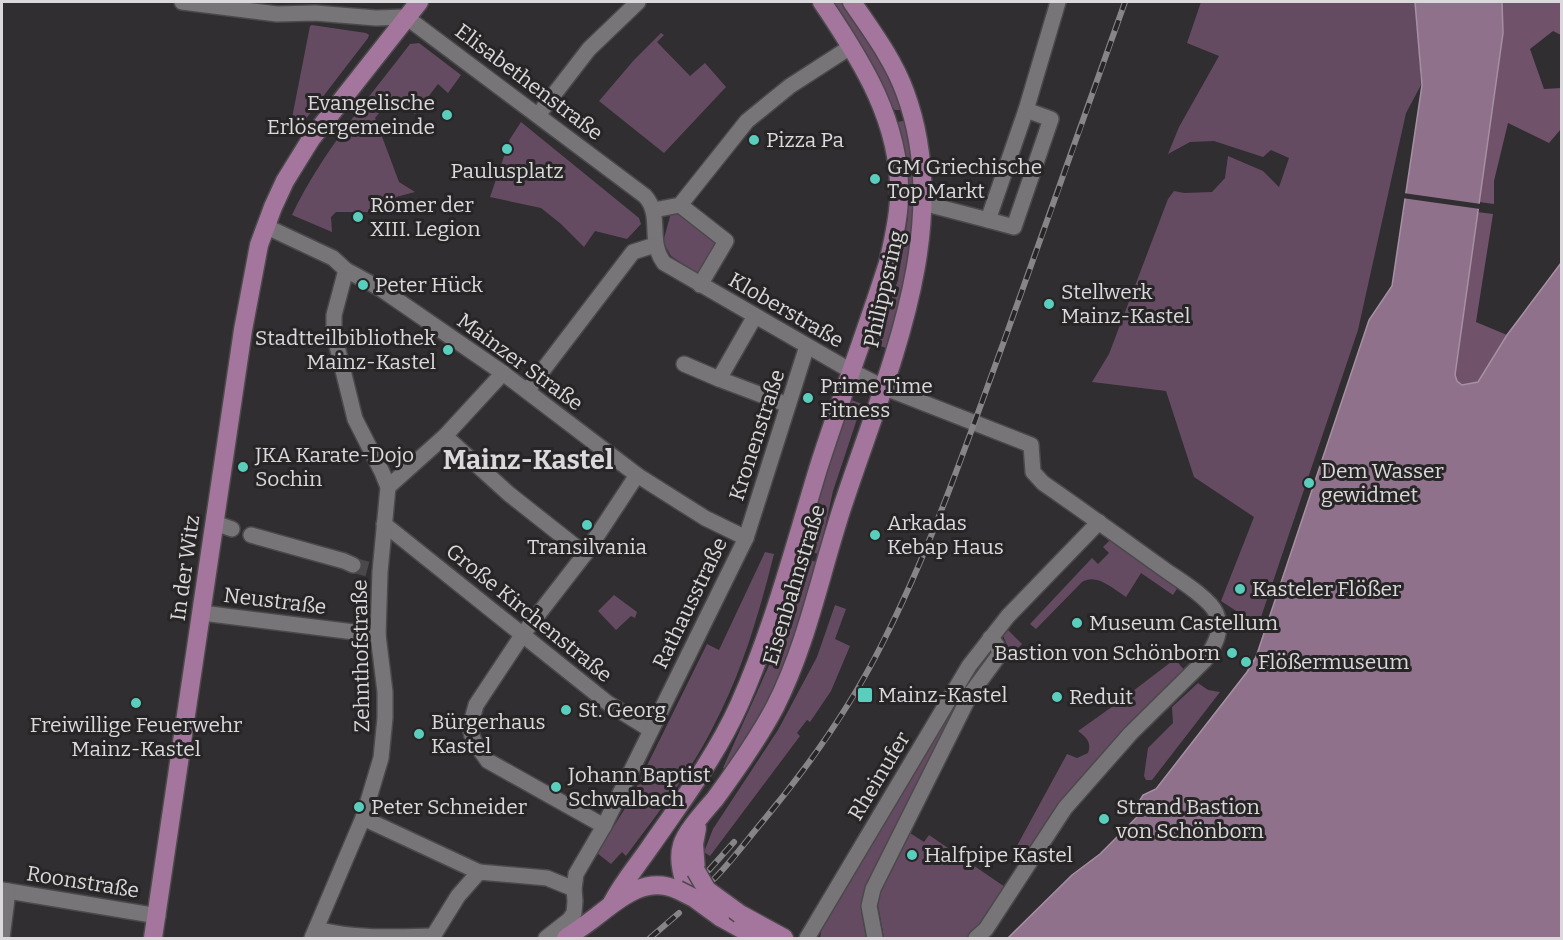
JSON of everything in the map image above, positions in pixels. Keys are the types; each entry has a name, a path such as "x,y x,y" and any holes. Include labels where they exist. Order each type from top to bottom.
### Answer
{"main road":[{"name":"In der Witz","path":"154,938 248,295 265,226 285,181 311,140 419,2"},
{"name":"Philippsring","path":"822,2 871,79 886,117 897,160 899,181 896,232 888,263 851,371"},
{"name":"Philippsring","path":"852,2 895,68 911,107 921,157 923,204 918,261 883,387"},
{"path":"886,117 896,118 911,107"},
{"name":"Eisenbahnstraße","path":"621,895 665,845 692,788 724,735 757,661 791,564 823,454 851,371"},
{"name":"Eisenbahnstraße","path":"688,885 680,868 682,844 752,746 788,680 802,645 844,502 883,387"},
{"path":"688,885 730,924 758,939"},
{"path":"566,939 621,895 655,886 688,885 707,890 730,924 784,939"},
{"path":"589,939 621,895"}],"street":[{"path":"182,2 278,14 294,7 376,18 406,17"},
{"path":"538,115 590,49 638,2"},
{"path":"988,220 1026,110 1058,2"},
{"name":"Elisabethenstraße","path":"406,17 645,196 654,210"},
{"path":"527,391 633,252 655,245 654,210 680,205 747,121 790,86 852,46"},
{"path":"923,204 1014,227 1051,119 1026,110"},
{"name":"Kloberstraße","path":"680,205 726,241 700,285"},
{"name":"Mainzer Straße","path":"265,226 333,258 346,270 381,290 503,373 637,475 705,518 746,538"},
{"name":"Kloberstraße","path":"655,245 664,264 883,387"},
{"path":"346,270 334,315 334,334 355,419 388,488 445,436 503,373"},
{"path":"719,379 755,316"},
{"name":"Kronenstraße","path":"746,538 807,346"},
{"path":"684,364 788,405"},
{"path":"883,387 1031,445 1033,472 1043,483 1188,586 1216,612 1220,626 1219,635 1205,660 1119,746 1065,808 986,929 976,939"},
{"path":"445,436 509,494 585,554"},
{"path":"604,826 488,760 475,743 470,727 476,705 523,634 585,554 637,475"},
{"name":"Zehnthofstraße","path":"314,934 363,818 381,758 385,692 378,635 375,571 388,488"},
{"name":"Rheinufer","path":"807,939 969,666 990,638 1100,522"},
{"path":"215,523 232,529"},
{"name":"Große Kirchenstraße","path":"384,524 609,704 651,730"},
{"path":"251,535 353,565"},
{"name":"Rathausstraße","path":"546,939 574,913 576,874 604,826 746,538"},
{"name":"Neustraße","path":"202,613 378,635"},
{"name":"Rheinufer","path":"875,939 870,906 873,889 969,697 997,659 998,648 990,638"},
{"path":"363,818 481,872 547,878 574,890"},
{"path":"314,934 433,938 458,896 481,872"},
{"path":"2,939 5,891"},
{"name":"Roonstraße","path":"5,891 158,916"}],"shaded area":[{"path":"829,2 844,2 897,87 901,110 895,110 890,106"},
{"path":"1201,2 1416,2 1421,85 1406,113 1358,330 1259,623 1221,601 1254,517 1194,477 1166,391 1092,382 1109,354 1168,199 1174,191 1212,192 1225,178 1228,156 1263,171 1279,187 1289,158 1271,150 1263,157 1214,141 1190,142 1168,154 1179,127 1219,56 1187,43"},
{"path":"1415,2 1502,2 1503,33 1455,375 1457,381 1462,385 1478,382 1507,335 1561,263 1561,938 1008,938 1072,875 1100,854 1138,816 1134,810 1143,795 1156,789 1247,672 1256,657 1369,320 1392,286 1422,85"},
{"path":"1502,2 1561,2 1561,35 1553,31 1530,49 1544,89 1561,88 1561,129 1549,143 1508,123 1494,181 1494,204 1479,202 1503,33"},
{"path":"312,25 369,35 295,133 290,128"},
{"path":"661,33 664,35 657,42 690,76 705,63 726,87 664,153 599,101"},
{"path":"419,43 461,75 448,93 438,84 415,114 393,96 375,118 399,182 415,192 396,197 392,212 336,212 331,217 332,232 292,215 317,169 346,127 410,44"},
{"path":"908,120 917,225 904,296 886,348 875,344 898,280 908,217 906,179 897,122"},
{"path":"521,122 639,218 641,224 627,239 595,231 584,247 541,208 490,197 510,139"},
{"path":"1477,212 1493,214 1476,322 1507,335 1478,382 1462,385 1457,381 1455,375"},
{"path":"671,213 677,213 718,246 701,276 671,256 663,242"},
{"path":"849,399 862,404 833,491 819,554 803,550"},
{"path":"1110,540 1178,587 1173,595 1141,573 1126,597 1105,583 1093,579 1088,580 1082,582 1036,629 1030,624 1092,558 1098,564 1109,553 1103,547"},
{"path":"765,552 774,554 756,621 723,706 704,744 672,793 626,856 622,852 611,864 597,853 629,802 707,644 719,650"},
{"path":"800,558 817,562 786,666 759,720 726,769 723,768 770,663"},
{"path":"614,595 637,612 635,618 631,616 616,630 598,611"},
{"path":"835,605 846,609 835,639 850,646 831,691 810,722 807,720 797,733 800,736 710,856 704,852 713,829 778,730 817,657"},
{"path":"1008,630 1022,644 1008,659 1009,649 1003,636"},
{"path":"988,650 993,652 921,780 865,889 861,910 866,938 820,938 822,927 972,673"},
{"path":"1175,659 1185,671 1092,765 1060,804 1023,859 1013,853 1067,754 1077,758 1088,753 1088,740 1078,731"},
{"path":"1198,683 1208,690 1220,692 1152,780 1146,780 1144,776 1148,748 1173,723 1172,707"},
{"path":"910,833 924,842 929,835 1005,887 977,930 967,938 884,938 878,905 882,885"}],"pier":[{"path":"1403,193 1481,204 1480,209 1402,198"}],"tunnel":[{"path":"353,565 371,570"}],"railway":[{"path":"714,879 776,805 826,739 869,668 900,608 961,458 1125,2"},
{"path":"709,870 734,842"},
{"path":"650,938 679,913"}],"place":[{"name":"Evangelische Erlösergemeinde","path":"447,115"},
{"name":"Pizza Pa","path":"754,140"},
{"name":"Paulusplatz","path":"507,149"},
{"name":"GM Griechische Top Markt","path":"875,179"},
{"name":"Römer der XIII. Legion","path":"358,217"},
{"name":"Peter Hück","path":"363,285"},
{"name":"Stellwerk Mainz-Kastel","path":"1049,304"},
{"name":"Stadtteilbibliothek Mainz-Kastel","path":"448,350"},
{"name":"Prime Time Fitness","path":"808,398"},
{"name":"JKA Karate-Dojo Sochin","path":"243,467"},
{"name":"Dem Wasser gewidmet","path":"1309,483"},
{"name":"Transilvania","path":"587,525"},
{"name":"Arkadas Kebap Haus","path":"875,535"},
{"name":"Kasteler Flößer","path":"1240,589"},
{"name":"Museum Castellum","path":"1077,623"},
{"name":"Bastion von Schönborn","path":"1232,653"},
{"name":"Flößermuseum","path":"1246,662"},
{"name":"Mainz-Kastel","path":"865,695"},
{"name":"Reduit","path":"1057,697"},
{"name":"Freiwillige Feuerwehr Mainz-Kastel","path":"136,703"},
{"name":"St. Georg","path":"566,710"},
{"name":"Bürgerhaus Kastel","path":"419,734"},
{"name":"Johann Baptist Schwalbach","path":"556,787"},
{"name":"Peter Schneider","path":"359,807"},
{"name":"Strand Bastion von Schönborn","path":"1104,819"},
{"name":"Halfpipe Kastel","path":"912,855"}],"district":[{"name":"Mainz-Kastel","path":"528,460"}]}
